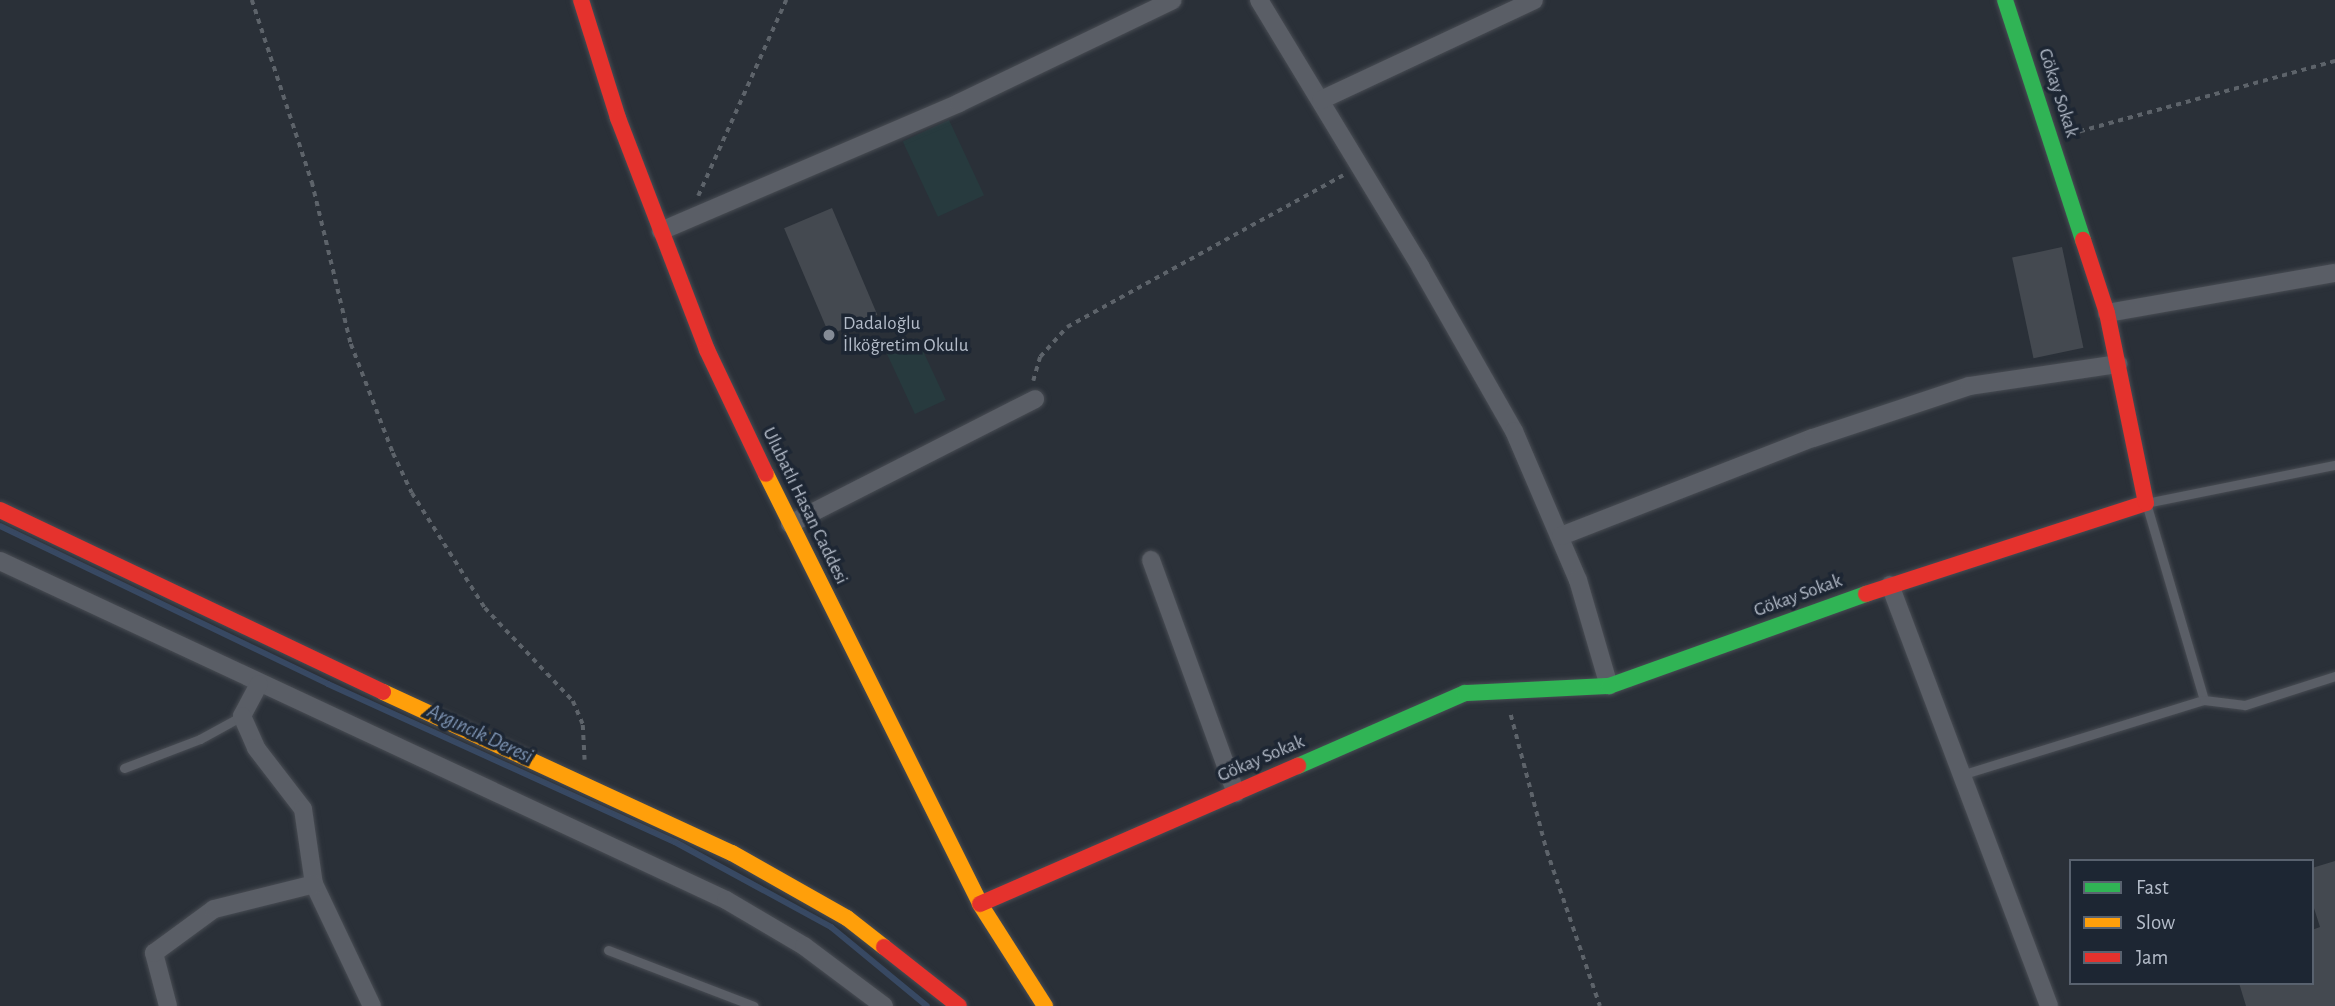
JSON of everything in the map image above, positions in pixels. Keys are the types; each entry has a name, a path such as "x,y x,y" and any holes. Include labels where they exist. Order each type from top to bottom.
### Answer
{"street":[{"name":"Ulubatlı Hasan Caddesi","path":"581,0 618,118 707,349 790,524 980,904 1045,1006"},
{"path":"661,231 959,103 1172,0"},
{"path":"1259,0 1360,165 1514,431 1561,536 1609,686"},
{"path":"1321,100 1534,0"},
{"name":"Gökay Sokak","path":"980,904 1465,694 1609,686 1890,585 2146,503 2107,313 2005,0"},
{"path":"2107,313 2335,273"},
{"path":"1561,536 1813,438 1969,386 2118,365"},
{"path":"790,524 1035,399"},
{"path":"0,510 190,603 580,780 732,853 847,918 959,1006"},
{"path":"1151,560 1236,793"},
{"path":"0,561 726,900 804,946 884,1006"},
{"path":"1890,585 2049,1006"},
{"path":"259,684 242,716 256,748 303,809 314,884 372,1006"},
{"path":"168,1006 154,953 215,909 314,884"}],"lane":[{"path":"2204,700 2146,503 2335,465"},
{"path":"1961,775 2204,700 2245,705 2335,676"},
{"path":"124,768 201,739 242,716"},
{"path":"608,950 754,1006"}],"path":[{"path":"252,0 312,182 341,309 375,412 412,493 485,608 573,701 585,739 580,780"},
{"path":"687,220 786,0"},
{"path":"2052,139 2335,61"},
{"path":"1035,399 1037,363 1067,327 1360,165"},
{"path":"1505,692 1547,850 1601,1006"}],"green space":[{"path":"949,120 984,195 938,217 903,142"},
{"path":"917,338 946,400 915,414 886,352"}],"building":[{"path":"832,208 877,315 829,335 784,228"},
{"path":"2062,247 2083,348 2034,358 2012,258"},
{"path":"2335,861 2335,1006 2246,1006 2240,985 2314,985 2314,929 2320,927 2314,908 2314,867"}],"waterway":[{"name":"Argıncık Deresi","path":"0,526 328,684 675,842 831,927 927,1006"}],"traffic: fast":[{"path":"2005,0 2083,240"},
{"path":"1298,766 1465,693 1609,686 1866,594"}],"traffic: slow":[{"path":"766,474 980,904 1045,1006"},
{"path":"383,692 732,853 847,918 884,947"}],"traffic: jam":[{"path":"581,0 618,118 707,350 766,474"},
{"path":"1866,594 2146,503 2107,313 2083,240"},
{"path":"0,510 383,692"},
{"path":"980,904 1298,766"},
{"path":"884,947 959,1006"}],"place":[{"name":"Dadaloğlu İlköğretim Okulu","path":"829,335"}]}
